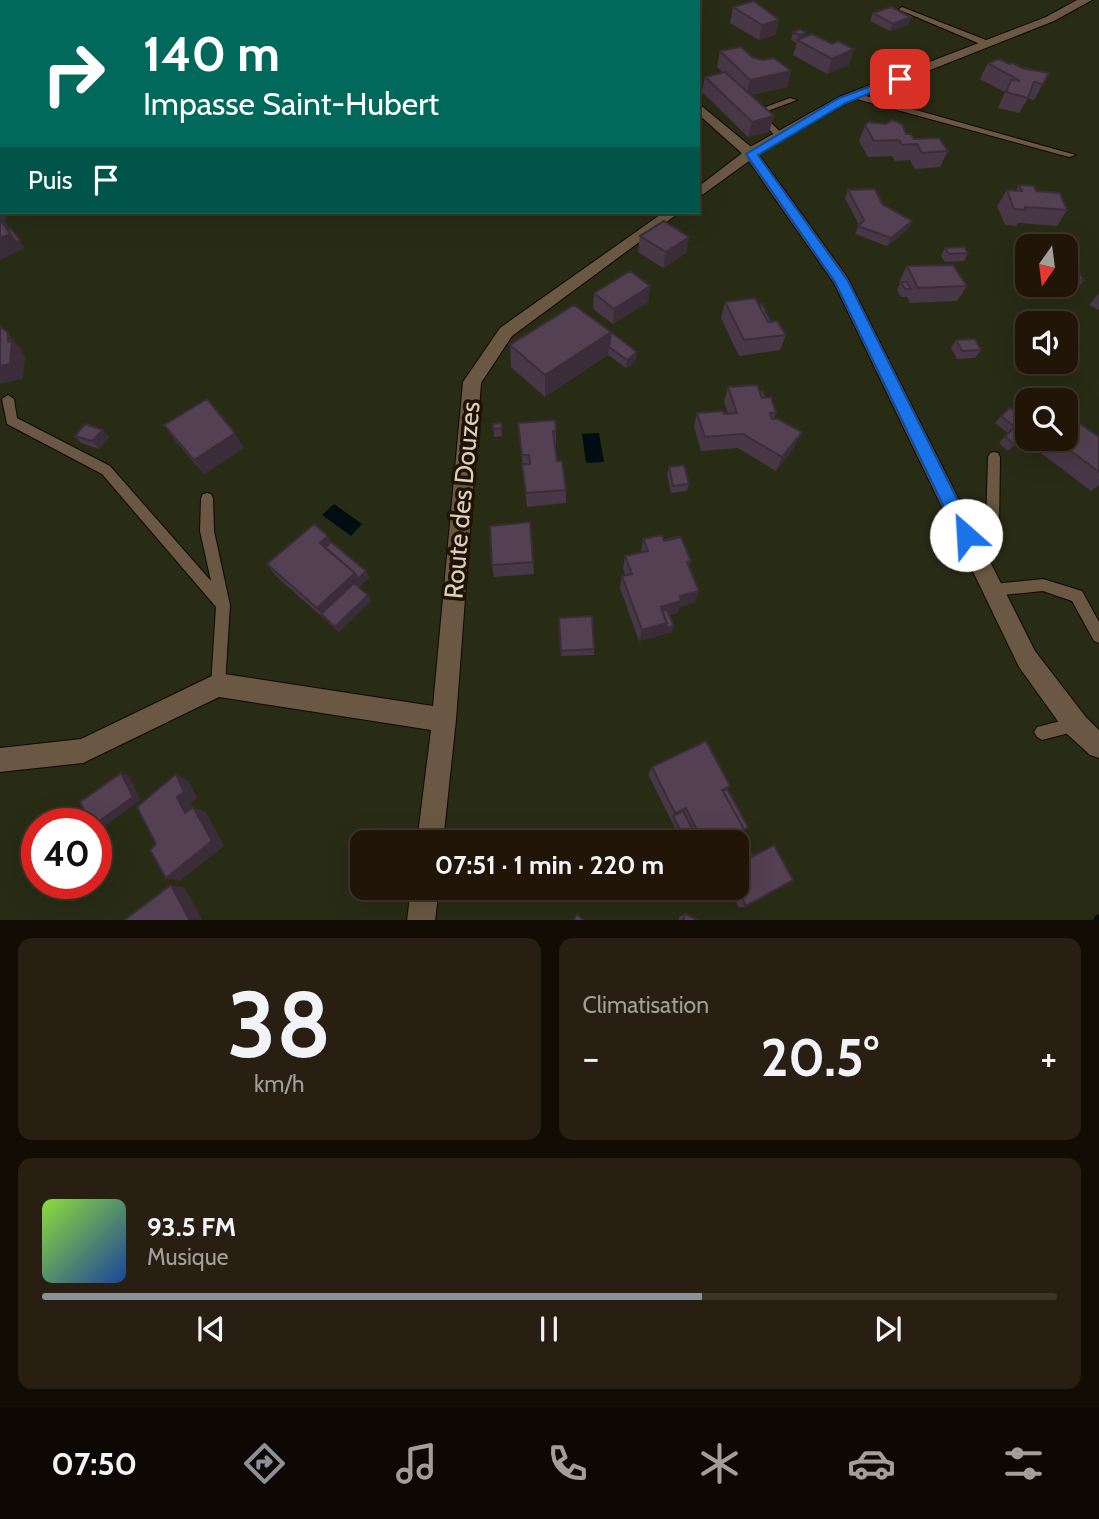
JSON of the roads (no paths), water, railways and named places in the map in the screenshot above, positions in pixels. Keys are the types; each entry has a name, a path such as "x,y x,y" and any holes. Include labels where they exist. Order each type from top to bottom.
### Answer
{"street":[{"path":"700,192 751,154 843,100 1050,19 1070,6 1087,0"},
{"path":"700,109 751,154 841,281 1027,659 1076,726 1099,746"},
{"name":"Route des Douzes","path":"431,830 444,720 472,382 506,332 670,214"},
{"path":"0,760 83,751 218,685 444,720"},
{"path":"421,920 423,900"}],"lane":[{"path":"902,9 988,44"},
{"path":"856,96 1072,155"},
{"path":"780,136 757,112 793,100"},
{"path":"8,400 10,421 106,470 223,605"},
{"path":"966,535 992,530 994,457"},
{"path":"208,498 207,531 223,605 218,685"},
{"path":"993,590 1043,584 1077,596 1099,636"},
{"path":"1042,732 1076,726"}]}
